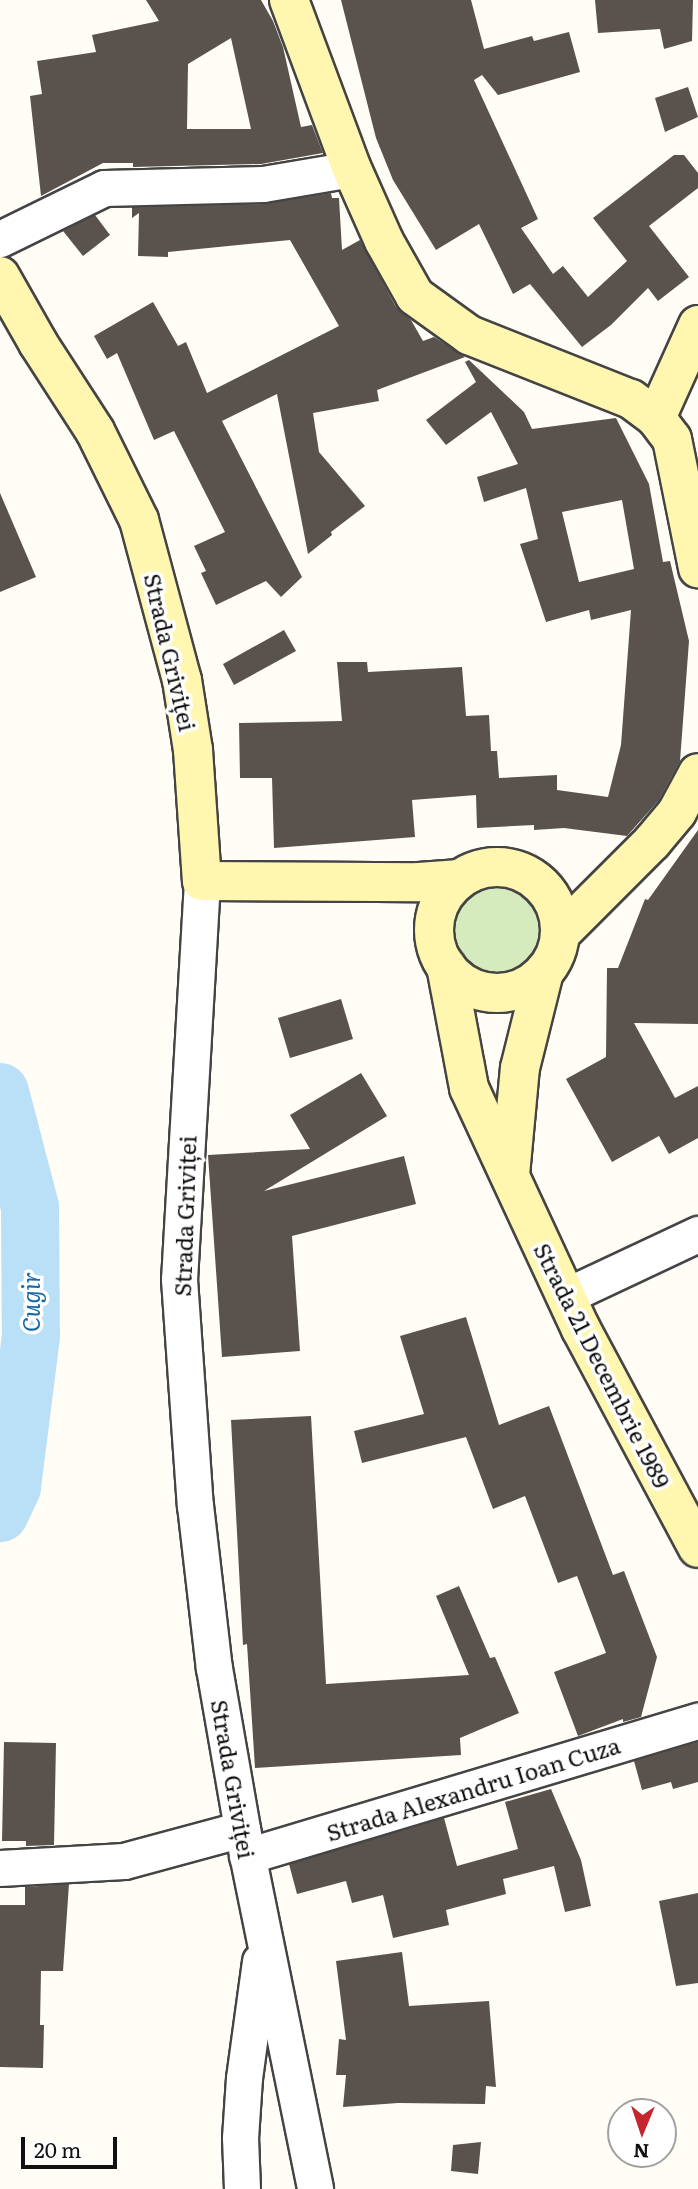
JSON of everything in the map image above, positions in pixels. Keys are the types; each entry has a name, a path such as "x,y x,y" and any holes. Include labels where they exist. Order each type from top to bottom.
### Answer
{"main road":[{"path":"289,0 352,169 384,241 415,296 469,334 526,360 631,399 656,418 672,439 698,568"},
{"name":"Strada Griviței","path":"0,276 95,430 139,520 182,680 193,750 202,881"},
{"path":"656,418 698,326"},
{"path":"560,934 652,842 677,812 698,773"},
{"path":"202,881 370,880 419,882 460,878 478,870 498,867 518,870 536,880 550,895 558,913 560,934 556,954 544,972 530,984 494,992 475,989 459,980 440,951 370,880"},
{"path":"440,951 440,904 460,878"},
{"name":"Strada 21 Decembrie 1989","path":"440,951 469,1088 510,1181 566,1296 698,1548"},
{"path":"510,1181 520,1068 544,972"}],"street":[{"path":"0,239 104,188 263,184 352,169"},
{"name":"Strada Griviței","path":"202,881 179,1279 195,1505 214,1668 245,1843 315,2189"},
{"path":"566,1296 698,1234"},
{"name":"Strada Alexandru Ioan Cuza","path":"0,1868 124,1861 245,1843 698,1721"},
{"path":"242,2189 240,2138 244,2078 264,1937"}],"green space":[{"path":"498,882 517,886 533,896 543,912 547,931 543,950 533,966 517,976 498,980 479,976 463,966 453,950 449,931 453,912 463,896 479,886"}],"building":[{"path":"146,0 261,0 283,47 301,127 312,125 323,153 261,164 133,167 133,163 103,163 41,196 30,96 42,94 37,61 96,52 92,35 159,21","holes":["231,38 251,129 187,129 188,64"]},
{"path":"341,0 471,0 484,49 532,36 534,41 569,32 580,72 498,95 482,75 474,80 538,219 521,228 553,274 563,266 588,297 627,261 593,218 674,155 684,155 698,173 698,188 649,226 689,277 658,301 648,288 611,325 582,347 530,284 513,294 479,224 436,250 393,180 376,138"},
{"path":"595,0 693,0 692,41 664,49 660,29 598,33"},
{"path":"688,87 698,117 665,132 655,98"},
{"path":"331,193 332,198 339,198 342,250 360,240 396,307 411,320 423,341 434,337 465,357 377,390 379,401 313,413 319,452 365,506 308,554 277,394 222,421 302,577 281,597 266,581 216,605 201,573 206,571 194,546 225,532 174,431 154,440 117,353 107,359 94,336 153,302 178,346 186,342 207,393 339,326 290,240 168,252 168,257 138,256 139,213 132,218 132,207 263,204"},
{"path":"95,215 110,235 83,256 63,231"},
{"path":"469,360 524,412 532,429 616,418 649,484 663,562 670,561 689,641 680,761 659,800 627,836 564,828 534,830 534,825 477,828 476,795 412,800 415,837 274,848 272,778 240,778 239,723 342,721 337,662 367,662 368,672 462,667 466,716 489,715 491,751 497,751 499,778 557,775 557,790 608,797 621,745 631,610 591,620 589,610 546,622 520,544 538,539 526,488 484,502 477,477 518,464 491,412 446,445 426,420 476,382 465,362","holes":["622,500 634,569 579,582 562,512"]},
{"path":"0,493 36,577 0,592"},
{"path":"284,630 296,651 234,685 223,664"},
{"path":"698,830 698,1024 634,1023 675,1098 698,1086 698,1138 669,1154 659,1136 612,1162 566,1079 606,1057 607,968 618,968 645,899 648,900"},
{"path":"341,999 353,1039 290,1058 278,1018"},
{"path":"361,1073 387,1116 264,1191 404,1156 416,1204 292,1236 300,1351 222,1357 208,1155 310,1149 290,1115"},
{"path":"466,1317 499,1425 549,1406 613,1575 624,1571 657,1657 641,1717 623,1722 623,1719 578,1736 554,1672 606,1653 577,1576 558,1583 525,1496 493,1509 466,1437 362,1463 354,1431 424,1414 400,1336"},
{"path":"311,1416 326,1684 469,1675 436,1596 459,1586 490,1658 495,1657 519,1713 460,1738 461,1755 255,1768 247,1644 243,1645 231,1420"},
{"path":"4,1742 56,1743 54,1845 26,1846 26,1841 2,1841"},
{"path":"698,1742 698,1782 673,1789 671,1782 642,1790 634,1761"},
{"path":"551,1789 581,1860 591,1906 565,1912 554,1866 503,1879 506,1894 446,1910 449,1925 393,1938 383,1895 352,1903 346,1881 297,1894 289,1864 444,1818 457,1866 518,1849 505,1802"},
{"path":"69,1884 63,1971 41,1971 40,2025 44,2025 43,2068 0,2067 0,1905 25,1905 25,1887"},
{"path":"698,1893 698,1983 676,1986 659,1901"},
{"path":"402,1952 409,2006 489,2001 496,2087 486,2086 485,2104 398,2103 343,2107 346,2075 336,2075 339,2039 346,2040 336,1961"},
{"path":"481,2142 478,2174 451,2171 453,2145"}],"waterway":[{"name":"Cugir","path":"0,1092 30,1207 31,1336 12,1487 0,1513"}]}
